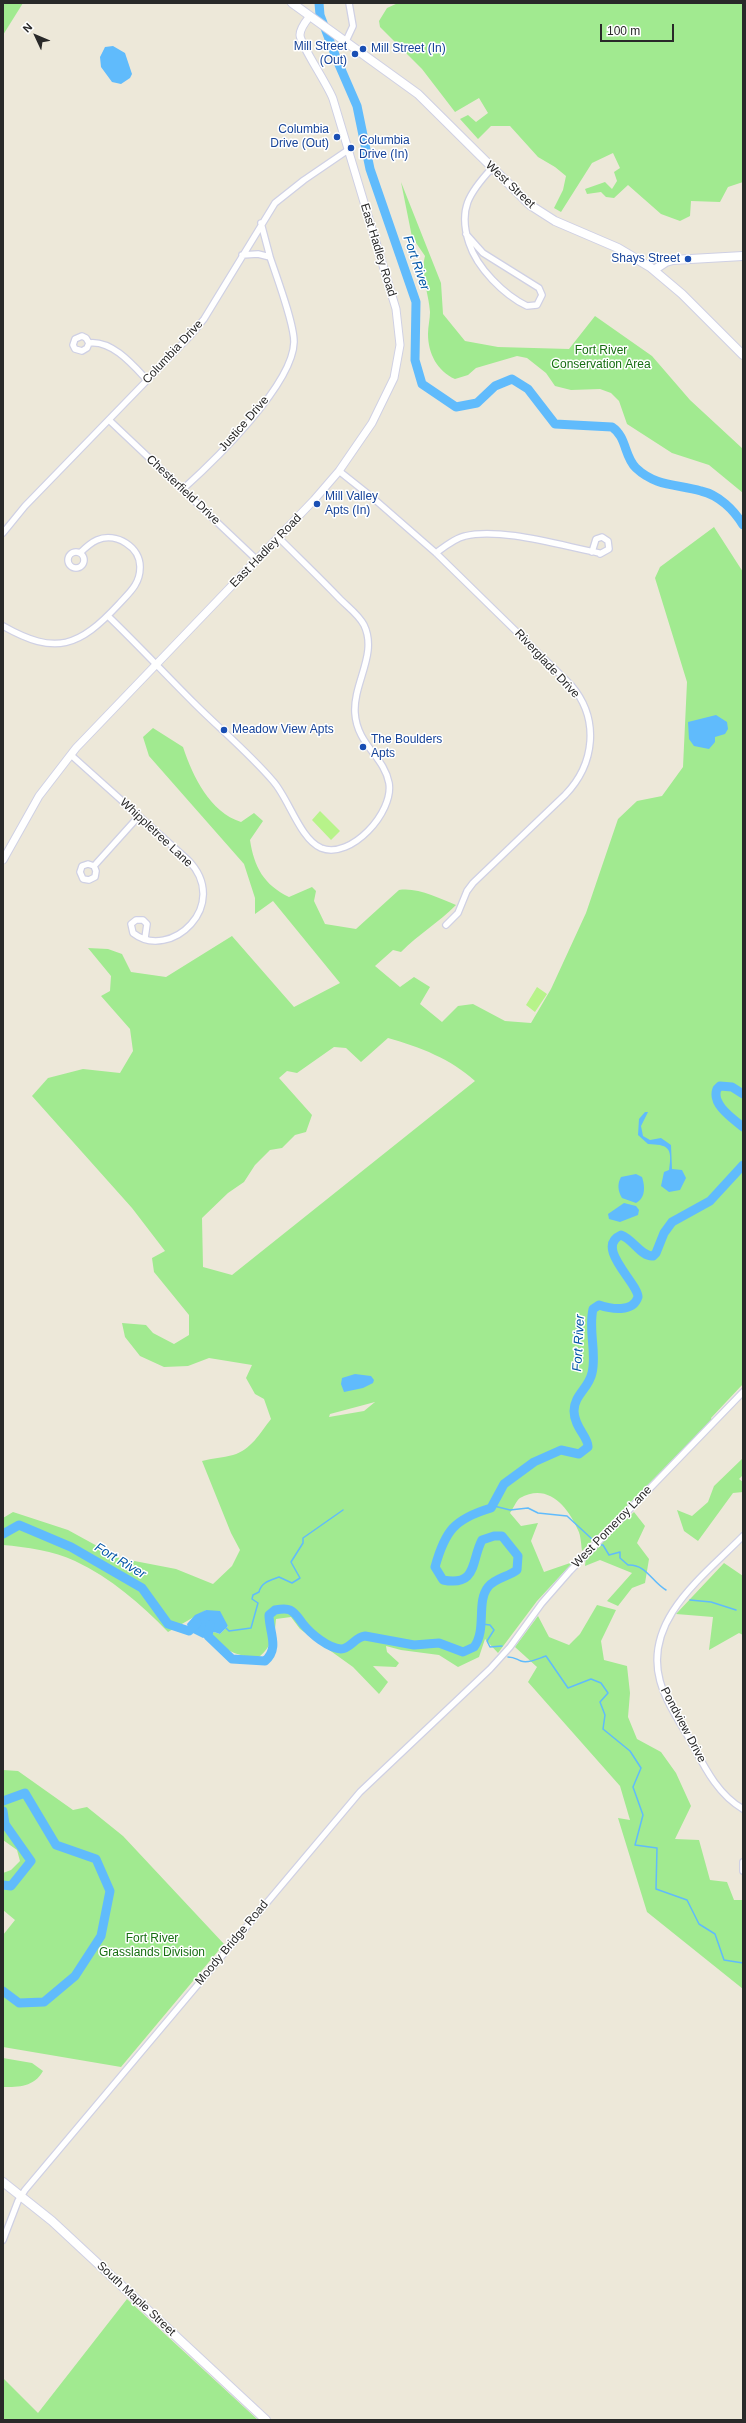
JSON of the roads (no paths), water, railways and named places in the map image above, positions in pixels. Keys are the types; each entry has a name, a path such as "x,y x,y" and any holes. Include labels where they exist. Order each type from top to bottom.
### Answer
{"main road":[{"name":"West Street","path":"292,3 331,30 430,104 492,168 539,212 565,226 622,251 654,270 714,325 743,355"},
{"path":"654,270 673,260 743,256"},
{"name":"South Maple Street","path":"3,2182 52,2221 266,2420"}],"street":[{"path":"346,41 353,26 349,3"},
{"name":"East Hadley Road","path":"3,860 39,796 71,755 156,664 278,538 339,471 366,432 390,389 397,367 400,339 395,304 330,92 300,37 302,27 313,18"},
{"name":"Columbia Drive","path":"3,533 24,506 148,380 199,325 261,223 282,197 348,150"},
{"path":"466,234 483,253 539,288 542,295 537,305 531,307 523,304 492,278 472,252 466,234 464,216 468,199 492,168"},
{"name":"Justice Drive","path":"183,489 256,414 272,392 291,356 294,344 292,325 270,257 261,223"},
{"path":"242,255 254,253 270,257"},
{"path":"89,343 98,343 110,348 148,380"},
{"name":"Chesterfield Drive","path":"109,420 257,560"},
{"name":"Riverglade Drive","path":"339,471 373,498 436,553 571,685 584,706 591,732 588,758 576,782 473,883 467,891 458,913 446,925"},
{"path":"436,553 463,536 495,534 592,552"},
{"path":"3,626 35,642 61,643 82,637 108,616 136,586 140,571 137,557 127,544 109,538 93,541 80,553"},
{"path":"108,616 271,778 287,800 304,834 316,846 335,850 353,843 384,810 389,788 386,774 363,741 356,718 356,692 368,650 364,626 357,616 278,538"},
{"name":"Whippletree Lane","path":"71,755 191,863 200,879 203,894 199,914 182,932 164,939 145,938"},
{"path":"94,866 139,816"},
{"name":"West Pomeroy Lane","path":"490,1670 510,1648 542,1603 570,1571 743,1392"},
{"name":"Pondview Drive","path":"743,1536 674,1607 662,1632 657,1660 659,1679 665,1696 695,1750 716,1785 726,1797 743,1809"},
{"name":"Moody Bridge Road","path":"3,2240 22,2196 360,1792 490,1670"},
{"path":"743,1862 743,1871"}],"water":[{"path":"113,46 125,53 132,74 130,78 121,84 112,82 101,67 100,57 105,47"},
{"path":"716,715 727,722 728,729 725,734 715,737 715,742 709,749 694,746 689,739 688,722"},
{"path":"645,1112 648,1112 641,1126 643,1136 650,1140 661,1138 671,1145 672,1169 682,1170 686,1178 680,1190 669,1192 661,1186 664,1172 669,1170 670,1156 667,1148 660,1145 648,1144 638,1135 639,1119"},
{"path":"636,1174 642,1177 644,1192 642,1198 636,1203 622,1198 618,1188 621,1177"},
{"path":"624,1203 636,1206 639,1210 638,1215 620,1222 609,1219 608,1214"},
{"path":"355,1374 371,1376 374,1380 373,1383 363,1388 344,1392 341,1384 342,1378"},
{"path":"206,1610 220,1611 228,1626 220,1634 214,1632 203,1638 189,1631 187,1624 195,1615"}],"waterway":[{"name":"Fort River","path":"319,3 320,15 337,60 357,106 370,169 416,302 415,360 422,384 456,407 477,403 495,386 512,379 528,389 555,424 612,427 617,431 623,441 632,463 644,474 659,482 708,493 714,496 731,509 743,525"},
{"name":"Fort River","path":"743,1094 732,1087 720,1086 717,1089 716,1095 717,1100 728,1115 743,1127"},
{"name":"Fort River","path":"210,1625 208,1636 232,1659 265,1661 272,1651 273,1645 269,1615 275,1610 283,1609 288,1609 296,1614 306,1628 325,1643 341,1649 350,1645 358,1638 365,1636 414,1645 439,1643 463,1652 474,1647 480,1633 484,1593 491,1584 517,1570 518,1556 502,1536 494,1536 482,1540 472,1570 468,1576 462,1580 443,1580 435,1567 447,1535 453,1528 468,1517 491,1508 504,1484 534,1462 561,1450 579,1454 588,1447 588,1444 576,1422 574,1411 576,1400 588,1383 592,1373 594,1358 591,1325 593,1309 599,1305 609,1308 627,1308 631,1306 638,1297 632,1283 619,1265 615,1256 612,1248 614,1241 621,1235 645,1254 653,1256 656,1253 664,1233 672,1222 710,1201 743,1165"},
{"path":"494,1506 510,1510 528,1508 538,1513 567,1516 592,1539"},
{"path":"226,1628 229,1631 251,1628 258,1603 252,1599 253,1595 259,1592 264,1584 273,1579 279,1577 292,1583 300,1578 291,1562 303,1543 303,1538 343,1510"},
{"name":"Fort River","path":"3,1534 19,1525 71,1547 142,1588 168,1624 189,1631 197,1623"},
{"path":"599,1545 603,1545 609,1555 620,1552 620,1558 628,1565 640,1567 666,1590"},
{"path":"690,1600 711,1602 736,1610"},
{"path":"482,1624 490,1625 494,1630 487,1641 490,1647 502,1646"},
{"path":"508,1657 527,1662 546,1656 568,1688 591,1679 601,1683 608,1693 600,1702 605,1715 603,1729 630,1751 641,1768 633,1787 643,1815 635,1845 657,1848 656,1889 687,1900 699,1924 715,1934 724,1960 743,1963"},
{"name":"Fort River","path":"3,1801 25,1793 56,1845 96,1859 110,1891 101,1936 75,1976 44,2002 19,2003 3,1991"},
{"name":"Fort River","path":"3,1811 5,1824 31,1861 11,1886 3,1885"}],"place":[{"name":"Mill Street (In)","path":"363,49"},
{"name":"Mill Street (Out)","path":"355,54"},
{"name":"Columbia Drive (Out)","path":"337,137"},
{"name":"Columbia Drive (In)","path":"351,148"},
{"name":"Shays Street","path":"688,259"},
{"name":"Mill Valley Apts (In)","path":"317,504"},
{"name":"Meadow View Apts","path":"224,730"},
{"name":"The Boulders Apts","path":"363,747"}],"park label":[{"name":"Fort River Conservation Area","path":"601,358"},
{"name":"Fort River Grasslands Division","path":"152,1946"}]}
